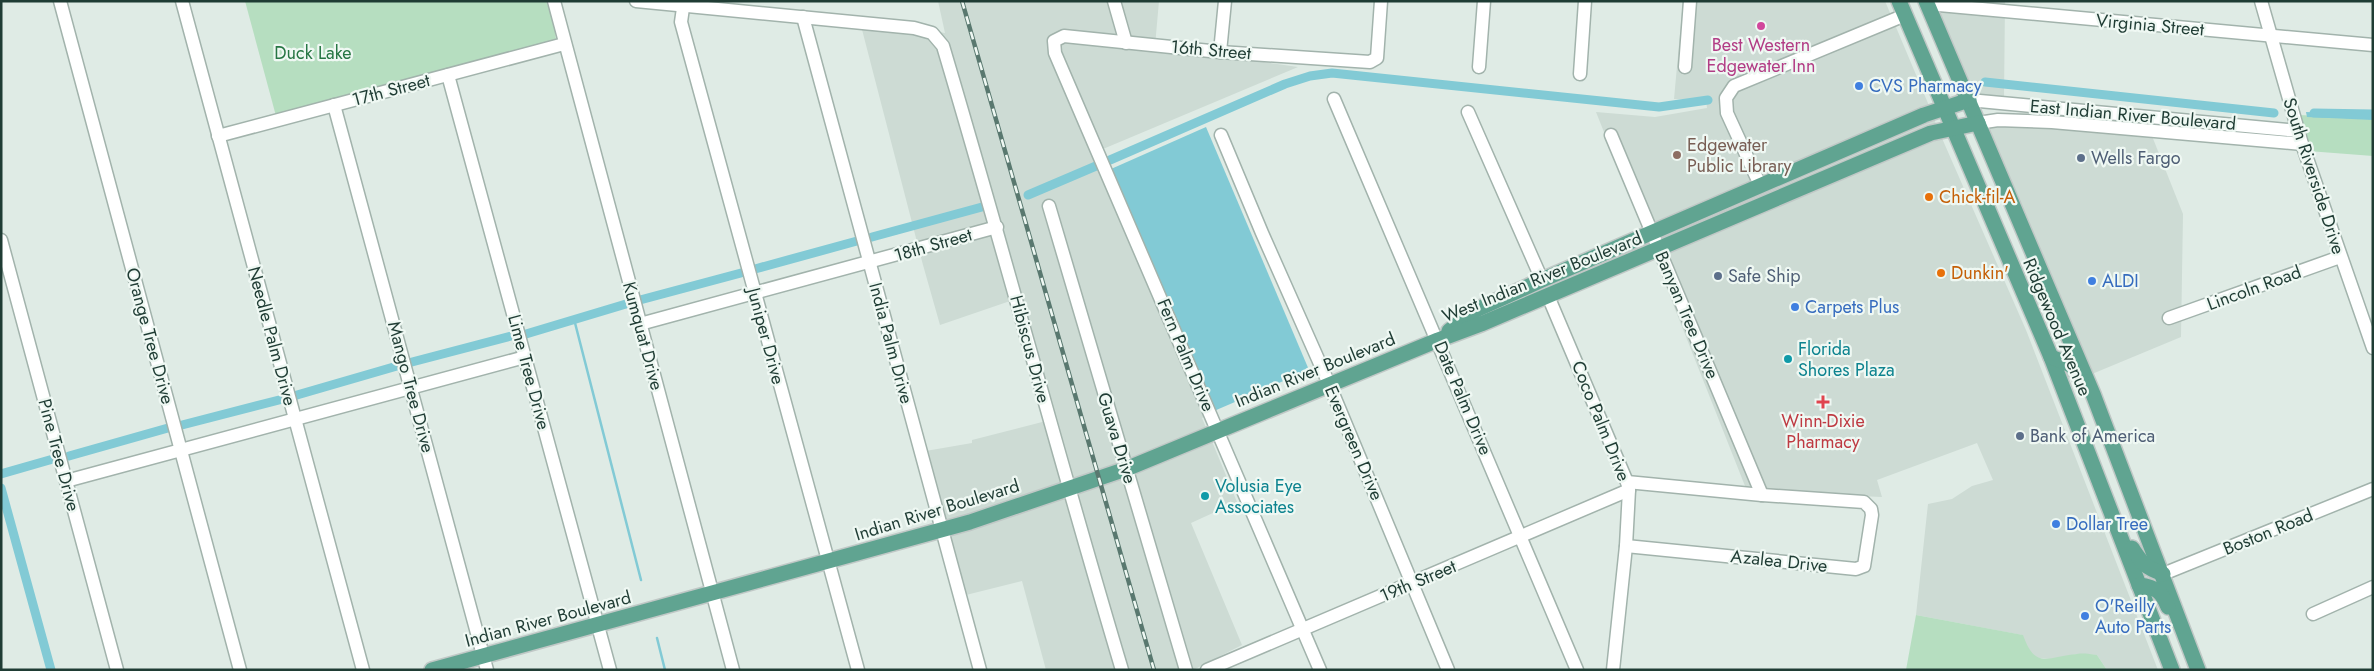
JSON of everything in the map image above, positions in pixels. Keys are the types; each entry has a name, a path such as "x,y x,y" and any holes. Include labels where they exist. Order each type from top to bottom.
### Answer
{"main road":[{"name":"Ridgewood Avenue","path":"1927,3 2093,394 2198,670"},
{"name":"Ridgewood Avenue","path":"1902,8 2050,357 2172,670"},
{"name":"West Indian River Boulevard","path":"1438,340 1476,310 1542,280 1652,231 1944,107 1969,100"},
{"name":"West Indian River Boulevard","path":"1438,340 1548,296 1931,133 1978,123"},
{"name":"Indian River Boulevard","path":"432,670 485,663 598,624 942,530 1068,489 1126,469 1438,340"},
{"path":"2050,357 2071,365 2093,394"},
{"path":"2120,536 2133,549 2144,565 2163,574"},
{"path":"2139,585 2151,586 2163,594 2171,614 2184,631"}],"street":[{"name":"Orange Tree Drive","path":"60,1 240,670"},
{"name":"Needle Palm Drive","path":"182,1 363,670"},
{"name":"Kumquat Drive","path":"554,1 733,670"},
{"path":"636,1 803,17"},
{"path":"1114,1 1126,43"},
{"path":"1220,52 1225,1"},
{"name":"16th Street","path":"1054,41 1064,36 1220,52 1370,62 1377,58 1381,1"},
{"path":"1479,67 1484,1"},
{"path":"1580,74 1585,1"},
{"path":"1685,67 1690,1"},
{"name":"South Riverside Drive","path":"2261,1 2302,144 2373,348"},
{"name":"Virginia Street","path":"1927,3 2272,37 2373,45"},
{"name":"Juniper Drive","path":"683,4 681,22 858,670"},
{"path":"1760,185 1727,113 1726,98 1734,86 1902,8"},
{"name":"Hibiscus Drive","path":"803,17 914,28 932,33 943,46 997,227 1068,489 1122,670"},
{"name":"India Palm Drive","path":"803,17 980,670"},
{"name":"Fern Palm Drive","path":"1054,41 1055,53 1320,670"},
{"name":"17th Street","path":"218,136 564,44"},
{"name":"Lime Tree Drive","path":"448,75 610,670"},
{"name":"Date Palm Drive","path":"1334,99 1577,670"},
{"name":"East Indian River Boulevard","path":"1969,100 2298,131"},
{"name":"Mango Tree Drive","path":"334,105 485,663"},
{"path":"2052,122 2053,107"},
{"path":"1468,112 1542,280"},
{"name":"East Indian River Boulevard","path":"1978,123 2006,120 2052,122 2302,144"},
{"name":"Evergreen Drive","path":"1221,134 1262,233 1329,384 1448,670"},
{"name":"Banyan Tree Drive","path":"1611,135 1762,495"},
{"name":"Guava Drive","path":"1049,206 1186,670"},
{"name":"18th Street","path":"640,324 997,227"},
{"name":"Pine Tree Drive","path":"1,240 117,670"},
{"name":"Lincoln Road","path":"2169,318 2340,257"},
{"name":"Coco Palm Drive","path":"1548,296 1628,486 1626,546 1613,670"},
{"path":"66,481 525,356"},
{"name":"19th Street","path":"1207,670 1522,537 1628,486 1864,502"},
{"name":"Boston Road","path":"2163,574 2373,488"},
{"name":"Azalea Drive","path":"1626,546 1856,569 1864,566 1871,524 1871,509 1864,502"},
{"path":"2313,614 2373,588"}],"shaded area":[{"path":"938,1 1159,1 1155,46 1298,67 1103,149 1214,411 1202,418 1207,430 1125,464 935,527 914,453 972,443 972,440 1050,420 1013,300 940,325 923,265 859,18 945,33"},
{"path":"1683,1 1885,1 1930,108 1643,230 1596,112 1655,117 1707,108 1706,100 1674,99"},
{"path":"1932,1 2005,1 2004,98 1973,95"},
{"path":"1933,117 1937,126 1650,247 1647,239"},
{"path":"2014,125 2152,136 2183,214 2181,337 2092,374 1987,127"},
{"path":"1941,136 2026,330 2158,670 2107,670 2097,655 2077,654 2053,659 2036,658 2028,651 2022,635 1916,615 1928,504 1952,499 1972,486 1993,480 1977,443 1877,480 1882,497 1794,493 1745,486 1654,256"},
{"path":"1211,439 1237,502 1191,523 1242,645 1193,670 1046,670 1022,581 954,598 937,537"}],"green space":[{"name":"Duck Lake","path":"245,1 546,1 554,22 556,40 551,44 276,116"},
{"path":"2298,115 2373,118 2373,156 2308,151"},
{"path":"1916,615 2023,635 2033,653 2044,659 2079,654 2097,655 2107,670 1906,670"}],"water":[{"path":"2306,112 2373,115 2373,120 2307,117"},
{"path":"1206,127 1309,370 1214,411 1111,169"}],"waterway":[{"path":"1110,160 1285,84 1310,76 1332,73 1659,107 1708,100"},
{"path":"1985,82 2274,113"},
{"path":"2314,113 2373,114"},
{"path":"1028,195 1096,166"},
{"path":"872,237 982,207"},
{"path":"755,269 857,241"},
{"path":"640,300 741,273"},
{"path":"526,334 626,304"},
{"path":"574,319 641,580"},
{"path":"412,362 511,336"},
{"path":"297,395 397,366"},
{"path":"182,425 283,399"},
{"path":"69,456 168,428"},
{"path":"1,474 53,459"},
{"path":"1,488 51,670"},
{"path":"657,638 665,670"}],"railway":[{"path":"962,1 1154,670"}],"place":[{"name":"Best Western Edgewater Inn","path":"1761,26"},
{"name":"CVS Pharmacy","path":"1859,86"},
{"name":"Edgewater Public Library","path":"1677,155"},
{"name":"Wells Fargo","path":"2081,158"},
{"name":"Chick-fil-A","path":"1929,197"},
{"name":"Dunkin'","path":"1941,273"},
{"name":"Safe Ship","path":"1718,276"},
{"name":"ALDI","path":"2092,281"},
{"name":"Carpets Plus","path":"1795,307"},
{"name":"Florida Shores Plaza","path":"1788,359"},
{"name":"Winn-Dixie Pharmacy","path":"1823,402"},
{"name":"Bank of America","path":"2020,436"},
{"name":"Volusia Eye Associates","path":"1205,496"},
{"name":"Dollar Tree","path":"2056,524"},
{"name":"O'Reilly Auto Parts","path":"2085,616"}]}
